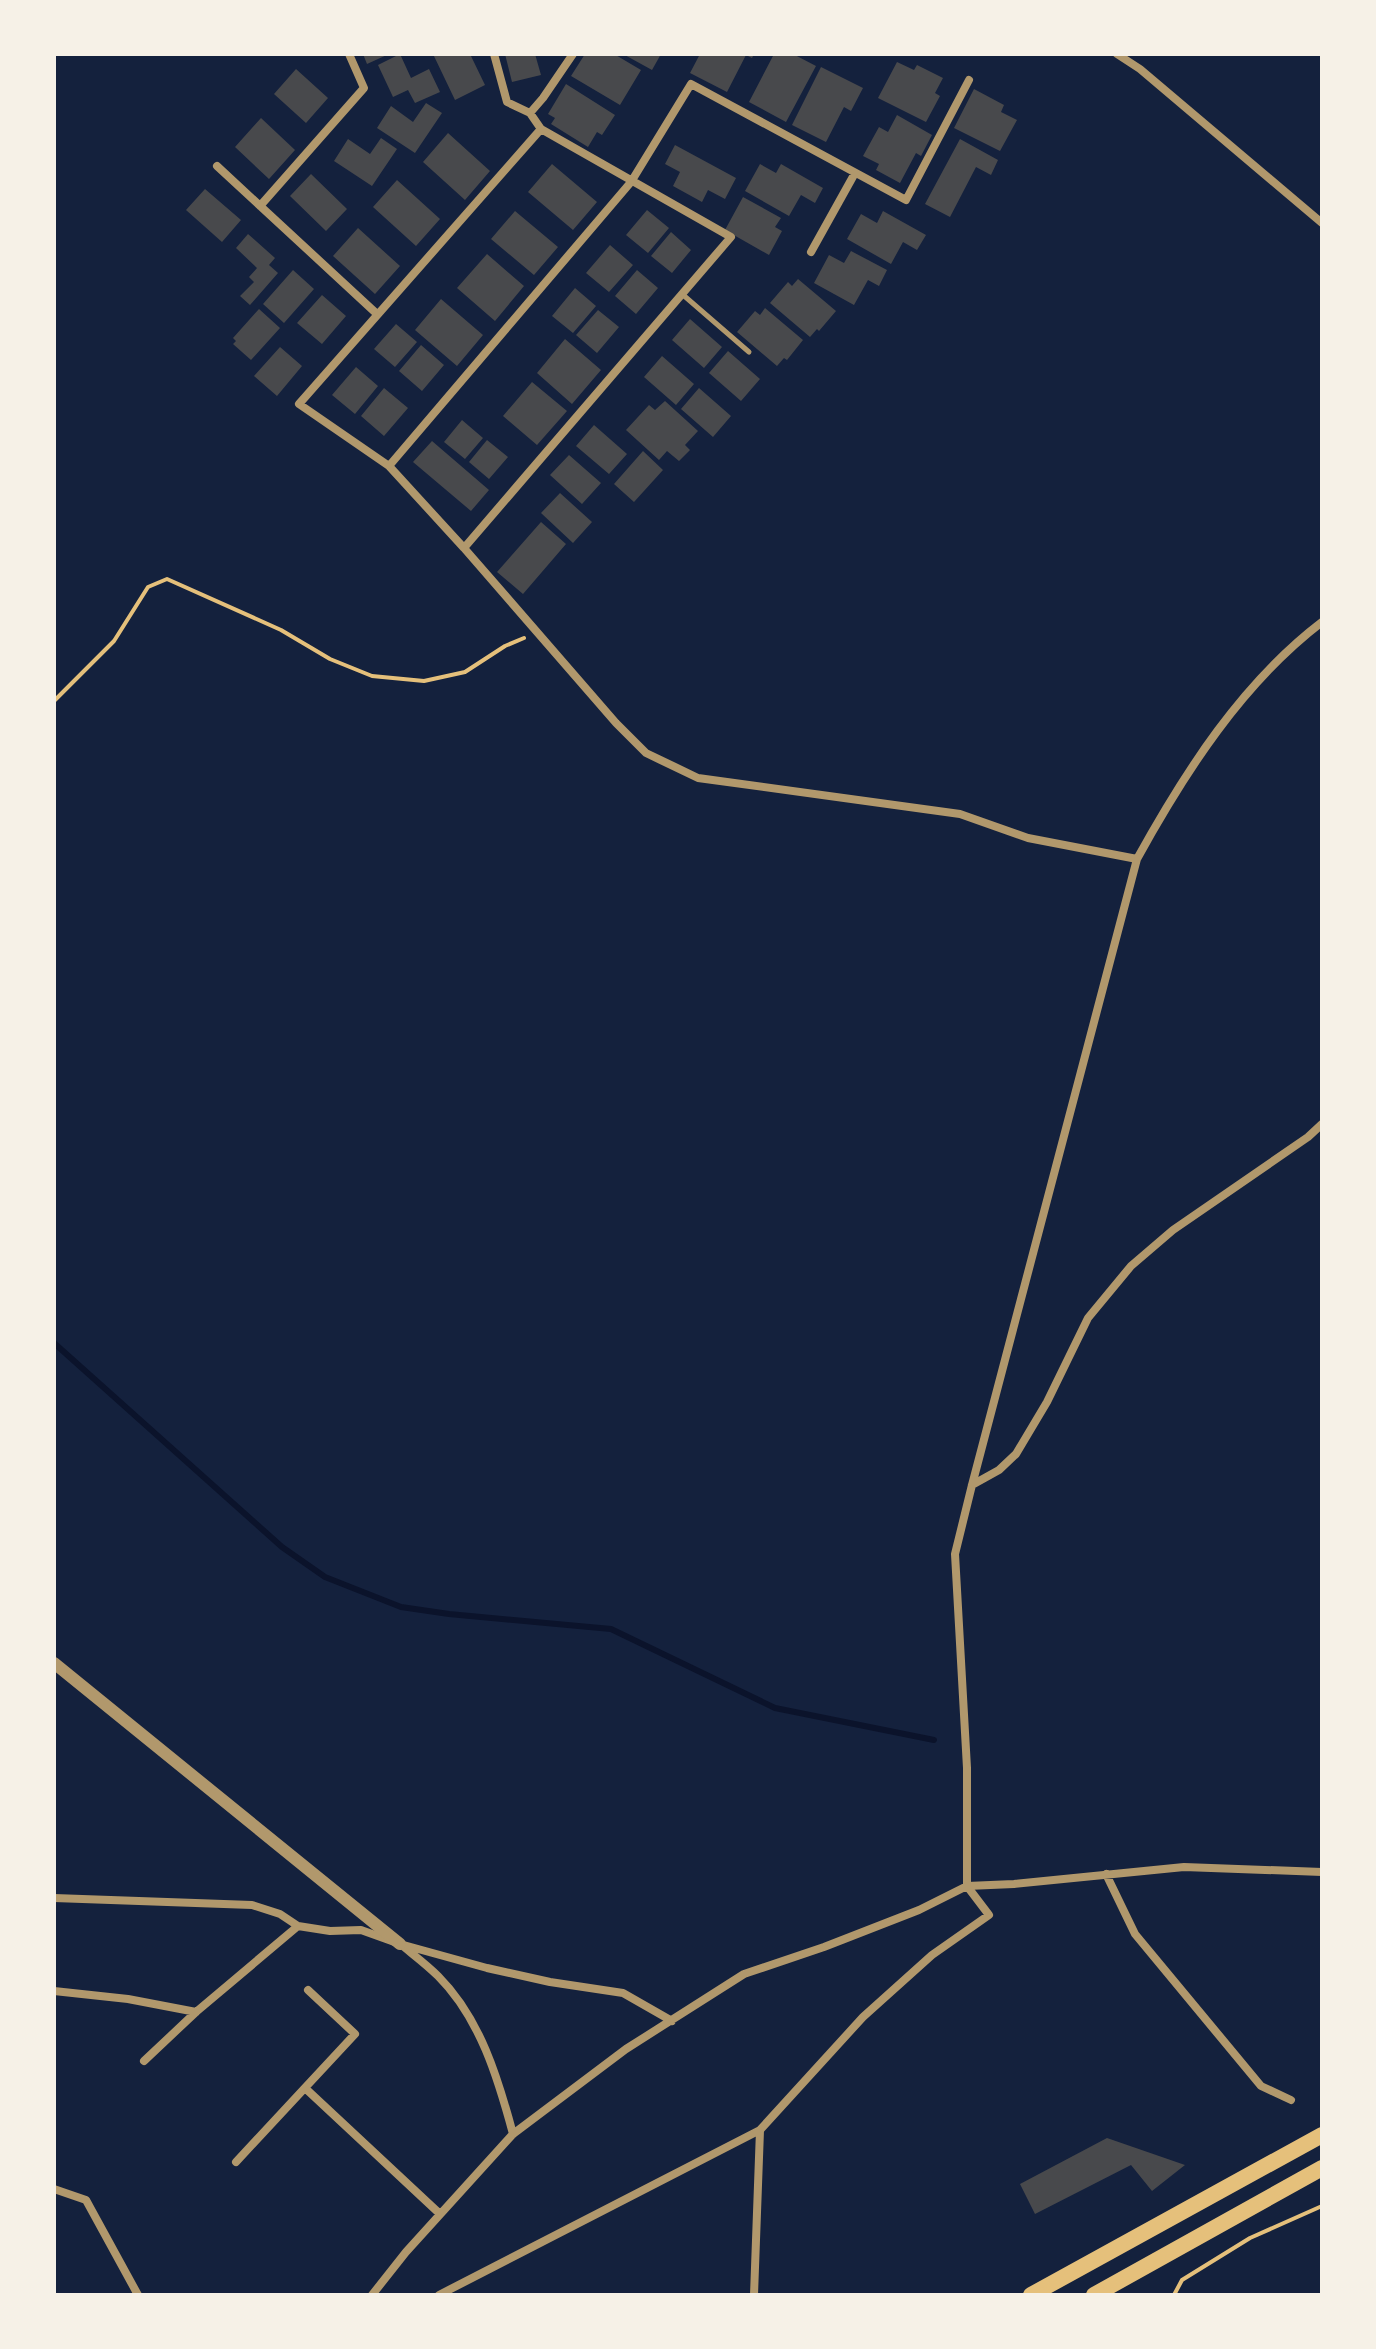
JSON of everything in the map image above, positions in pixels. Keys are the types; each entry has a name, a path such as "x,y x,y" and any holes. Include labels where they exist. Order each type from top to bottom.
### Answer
{"main road":[{"path":"1031,2295 1322,2135"},
{"path":"1094,2295 1322,2168"}],"street":[{"path":"260,206 364,88 349,54"},
{"path":"464,548 731,237 541,129 530,113 507,102 494,54"},
{"path":"530,113 573,54"},
{"path":"1117,54 1140,69 1322,223"},
{"path":"389,466 631,182 691,84 906,200 969,80"},
{"path":"541,129 299,404 389,466 646,753 698,778 960,814 1028,838 1137,859"},
{"path":"217,166 377,314"},
{"path":"811,252 855,173"},
{"path":"439,2295 760,2130 863,2017 932,1955 989,1915 967,1886 967,1768 955,1554 972,1485 1137,859 1174,792 1222,724 1294,643 1322,622"},
{"path":"972,1485 999,1470 1016,1454 1047,1402 1088,1318 1131,1266 1173,1230 1308,1137 1322,1124"},
{"path":"54,1663 439,1977 485,2044 513,2134"},
{"path":"372,2295 513,2134 626,2049 744,1974 919,1910 967,1886 1184,1867 1322,1872"},
{"path":"1106,1874 1135,1934 1261,2086 1291,2100"},
{"path":"54,1898 252,1905 280,1914 298,1926 330,1931 361,1930 400,1944 550,1982 623,1993 672,2021"},
{"path":"144,2061 196,2012 298,1926"},
{"path":"236,2162 355,2034 308,1990"},
{"path":"54,1991 128,1999 196,2012"},
{"path":"305,2088 440,2214"},
{"path":"754,2295 760,2130"},
{"path":"54,2189 86,2200 138,2295"}],"lane":[{"path":"682,294 749,352"}],"path":[{"path":"54,701 114,641 148,587 167,579 281,630 330,659 372,676 424,681 465,672 505,646 537,632"},
{"path":"1174,2295 1182,2280 1250,2238 1322,2206"}],"building":[{"path":"363,54 389,54 367,64"},
{"path":"400,54 411,78 429,69 440,92 415,103 408,90 393,97 378,65"},
{"path":"433,54 470,54 485,85 455,100"},
{"path":"505,54 535,54 541,75 512,82"},
{"path":"585,54 614,54 641,70 620,105 571,76"},
{"path":"623,54 661,54 652,70"},
{"path":"700,54 754,54 752,58 746,55 727,92 690,73"},
{"path":"774,54 793,54 816,66 786,122 749,102"},
{"path":"897,62 914,70 917,65 943,78 935,93 940,96 926,122 878,98"},
{"path":"821,67 863,88 851,111 844,107 826,142 792,125"},
{"path":"296,69 328,98 306,123 274,94"},
{"path":"566,84 615,115 602,135 597,132 588,147 551,124 555,118 548,114"},
{"path":"974,89 1004,105 1001,112 1017,120 1000,151 954,128"},
{"path":"426,103 442,113 415,153 377,128 391,106 413,122"},
{"path":"897,115 932,135 921,156 916,153 900,183 876,170 879,164 863,156 879,127 888,132"},
{"path":"261,118 295,150 269,179 235,147"},
{"path":"448,133 490,171 465,200 423,162"},
{"path":"381,138 397,149 372,186 334,161 348,139 370,154"},
{"path":"960,139 998,160 991,175 976,167 950,217 925,204"},
{"path":"675,145 736,178 725,199 708,190 702,202 673,186 680,172 665,164"},
{"path":"552,164 597,202 573,230 528,192"},
{"path":"760,164 776,173 781,164 823,188 815,203 801,195 789,216 745,191"},
{"path":"311,174 347,209 326,231 290,196"},
{"path":"397,180 440,219 416,246 373,207"},
{"path":"205,189 241,220 222,242 186,210"},
{"path":"743,197 781,218 775,227 782,231 769,255 725,230"},
{"path":"647,210 669,228 648,253 626,235"},
{"path":"515,211 558,247 534,275 491,239"},
{"path":"883,211 926,235 917,250 903,242 891,264 847,239 861,214 877,223"},
{"path":"358,228 400,266 375,294 333,256"},
{"path":"671,232 691,250 672,273 651,256"},
{"path":"248,234 275,258 269,265 278,273 250,305 240,296 254,282 249,277 257,268 236,248"},
{"path":"610,245 633,265 609,292 586,273"},
{"path":"851,251 887,270 879,286 868,280 854,305 814,283 829,255 844,263"},
{"path":"487,254 524,286 495,321 457,288"},
{"path":"293,270 314,289 284,323 263,304"},
{"path":"637,270 658,288 636,314 615,296"},
{"path":"798,279 836,311 810,337 770,303 788,282 792,286"},
{"path":"575,288 596,306 573,333 552,316"},
{"path":"322,295 346,316 322,344 297,323"},
{"path":"441,299 483,335 457,366 415,330"},
{"path":"765,308 803,340 787,360 784,358 777,366 737,332 755,311 760,315"},
{"path":"259,309 280,328 251,360 233,344 236,341 233,338"},
{"path":"598,310 619,327 597,353 576,335"},
{"path":"690,319 722,347 704,368 672,340"},
{"path":"396,324 417,342 395,367 374,349"},
{"path":"565,339 601,370 572,404 537,373"},
{"path":"421,345 444,365 422,391 399,371"},
{"path":"280,347 302,366 277,396 254,376"},
{"path":"728,351 760,379 741,401 709,373"},
{"path":"662,356 694,384 676,405 644,377"},
{"path":"356,367 378,386 355,414 332,395"},
{"path":"532,382 567,411 537,445 503,416"},
{"path":"384,388 408,408 384,436 361,416"},
{"path":"699,388 731,416 713,437 681,409"},
{"path":"665,401 698,431 685,445 690,450 679,461 667,451 659,460 626,430 649,405 655,410"},
{"path":"462,420 483,438 465,459 444,442"},
{"path":"594,425 627,454 609,474 576,446"},
{"path":"487,440 508,457 489,479 469,462"},
{"path":"432,441 489,490 471,511 413,462"},
{"path":"643,451 663,470 634,502 614,484"},
{"path":"569,455 601,483 582,504 550,475"},
{"path":"560,493 592,522 573,543 541,513"},
{"path":"541,522 566,544 523,594 497,572"},
{"path":"1107,2138 1185,2165 1152,2191 1131,2165 1035,2214 1020,2184"}],"waterway":[{"path":"54,1343 282,1547 325,1577 401,1607 611,1629 775,1708 934,1740"}]}
